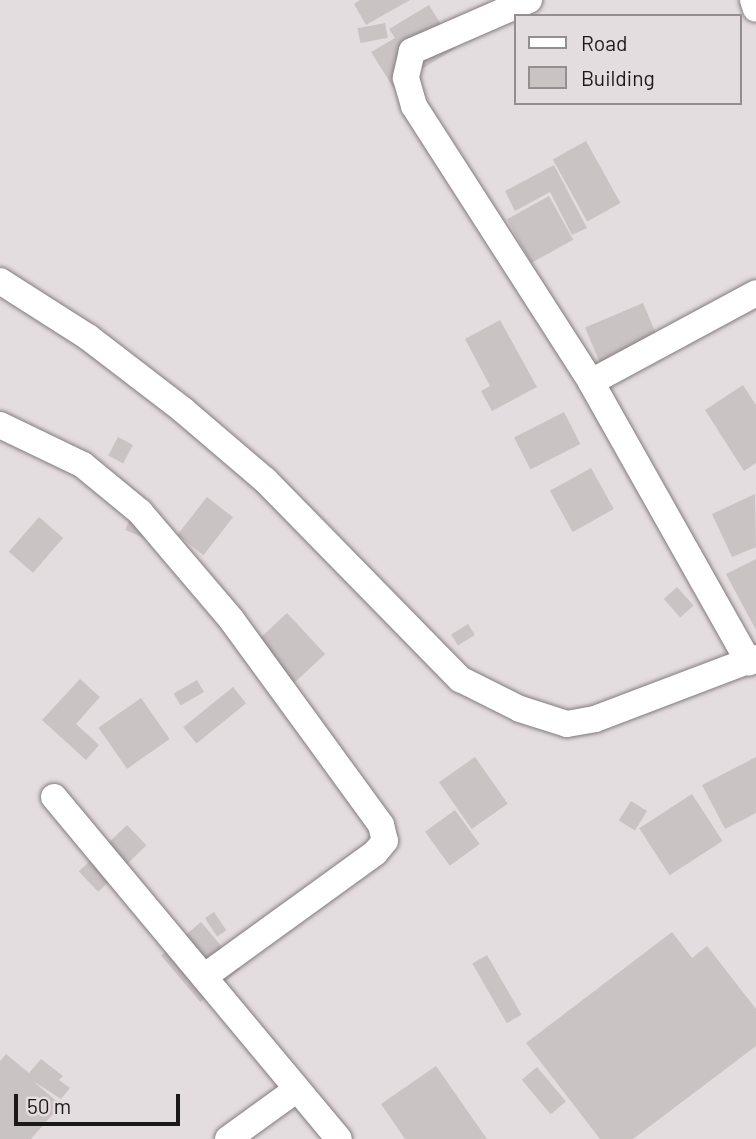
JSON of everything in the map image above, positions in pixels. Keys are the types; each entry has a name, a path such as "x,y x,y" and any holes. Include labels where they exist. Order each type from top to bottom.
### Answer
{"street":[{"path":"0,281 88,337 265,480 460,679 520,709 567,724 594,719 752,660 591,382 414,106 406,78 412,51 529,0"},
{"path":"753,0 756,9"},
{"path":"591,382 756,293"},
{"path":"0,425 83,465 140,512 231,619 382,825 385,841 375,853 204,977"},
{"path":"54,797 296,1090 340,1139"},
{"path":"228,1139 296,1090"}],"building":[{"path":"360,0 410,0 366,25 354,4"},
{"path":"429,5 456,48 393,87 371,52 395,38 389,29"},
{"path":"385,23 388,38 360,43 358,28"},
{"path":"586,141 620,203 587,222 553,159"},
{"path":"554,165 587,228 572,235 550,192 515,211 505,191"},
{"path":"549,196 573,240 531,263 507,219"},
{"path":"643,303 659,341 601,365 585,328"},
{"path":"500,320 537,387 492,411 481,391 490,386 465,339"},
{"path":"743,385 756,405 756,463 744,471 705,410"},
{"path":"564,412 580,444 530,469 514,437"},
{"path":"118,437 133,445 123,464 108,456"},
{"path":"591,468 614,509 573,532 550,491"},
{"path":"755,494 756,547 732,557 712,514"},
{"path":"207,497 233,517 203,555 177,535"},
{"path":"39,517 63,538 33,573 9,552"},
{"path":"131,517 151,526 145,539 125,530"},
{"path":"756,559 756,630 726,574"},
{"path":"677,587 694,606 680,618 664,599"},
{"path":"287,613 325,654 292,685 254,644"},
{"path":"468,624 475,635 458,646 451,635"},
{"path":"80,679 100,697 76,724 99,745 86,760 42,720"},
{"path":"197,680 204,692 181,706 174,694"},
{"path":"233,687 246,703 196,744 183,727"},
{"path":"141,698 170,739 127,769 98,728"},
{"path":"475,757 508,804 472,829 439,782"},
{"path":"756,757 756,813 725,829 702,785"},
{"path":"692,794 722,841 670,875 639,828"},
{"path":"631,801 647,811 635,831 619,821"},
{"path":"455,810 480,844 450,866 425,832"},
{"path":"127,825 146,845 98,892 79,872"},
{"path":"214,912 226,930 217,936 205,918"},
{"path":"201,922 240,969 200,1002 161,955"},
{"path":"672,932 692,958 707,946 756,1009 756,1046 633,1139 600,1139 526,1043"},
{"path":"487,955 522,1015 507,1023 472,964"},
{"path":"6,1054 29,1073 41,1059 63,1076 59,1080 70,1088 61,1099 33,1081 61,1105 31,1139 0,1139 0,1061"},
{"path":"436,1066 487,1139 405,1139 381,1104"},
{"path":"537,1067 566,1101 551,1114 522,1080"}]}
